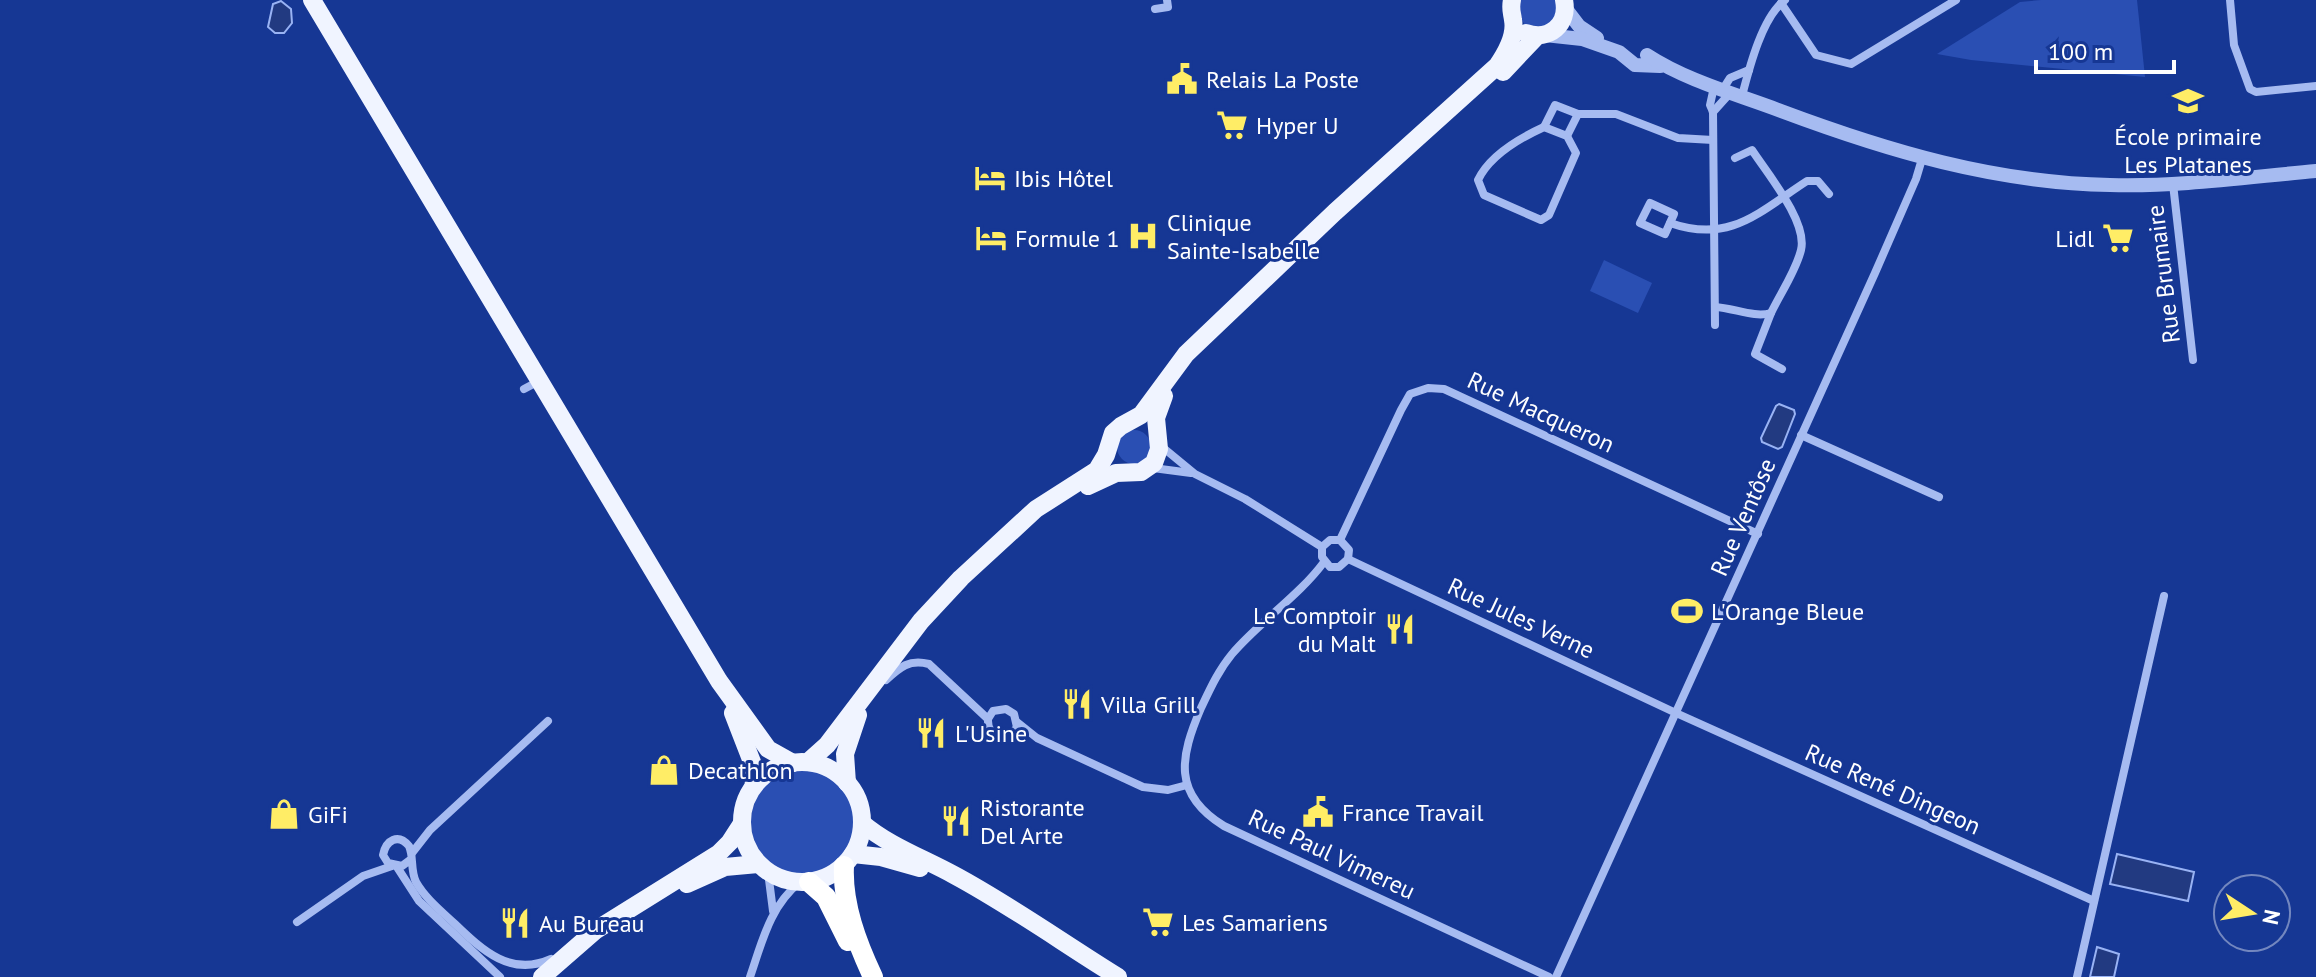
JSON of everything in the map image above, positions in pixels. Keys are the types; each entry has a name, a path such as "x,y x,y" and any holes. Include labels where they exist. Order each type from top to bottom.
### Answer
{"highway":[{"path":"848,860 843,878 854,930 873,977"},
{"path":"804,882 821,891 831,904 866,977"}],"main road":[{"path":"312,0 532,385 719,681 768,749 827,768 847,783 858,801 862,823 860,837 848,860 830,876 804,882 788,881 763,868 732,865 693,880 601,938 554,977"},
{"path":"1512,0 1514,22 1524,32 1541,36"},
{"path":"1017,527 1109,476 1139,470 1156,460 1156,418 1160,405 1182,368 1387,173 1541,36 1552,33 1562,23 1566,3"},
{"path":"763,868 746,846 741,825 744,805 754,785 770,771 801,762 827,745 921,621 961,578 1036,509 1097,470 1113,433 1141,415 1177,363 1210,329 1485,78 1503,58 1511,41 1514,22"},
{"path":"1128,423 1143,424 1157,440"},
{"path":"1108,448 1116,465 1139,470"},
{"path":"719,681 752,762 754,785"},
{"path":"847,783 846,747 867,696"},
{"path":"862,823 910,854 956,876 1028,919 1118,977"},
{"path":"542,977 596,930 718,854 741,825"},
{"path":"848,860 901,862 974,888"}],"street":[{"path":"1155,9 1168,7 1167,0"},
{"path":"1715,325 1713,112 1710,105 1749,70 1770,17 1783,1 1816,55 1851,64 1956,0"},
{"path":"2230,0 2234,45 2250,89 2256,92 2316,86"},
{"path":"1566,3 1579,26 1639,57"},
{"path":"1541,36 1582,39 1667,67 1832,130 1922,159 1995,174 2061,183 2123,185 2173,184 2316,171"},
{"path":"1713,112 1728,90 1730,78 1749,70"},
{"path":"1544,127 1567,136 1576,159 1546,218 1541,220 1484,195 1478,180 1482,172 1518,139 1544,127 1555,105 1578,114 1616,114 1678,138 1713,140"},
{"path":"1567,136 1578,114"},
{"path":"1735,158 1752,150 1802,231 1801,250 1755,354 1782,369"},
{"name":"Rue Ventôse","path":"1556,977 1758,534 1910,193 1922,159"},
{"path":"1670,223 1690,230 1735,227 1807,181 1818,181 1829,194"},
{"name":"Rue Brumaire","path":"2173,184 2193,360"},
{"path":"1715,307 1734,308 1760,316 1771,313"},
{"name":"Rue Macqueron","path":"1340,540 1410,394 1428,388 1444,389 1758,534"},
{"path":"1801,435 1939,497"},
{"path":"1157,440 1195,474 1249,502 1322,547"},
{"path":"1139,470 1159,467 1195,474"},
{"path":"1330,540 1340,540 1347,546 1348,559 1339,567 1330,567 1324,562 1322,547 1330,540"},
{"name":"Rue Jules Verne","path":"1348,559 1676,713"},
{"path":"1037,738 994,735 988,719 993,711 1002,708 1014,714 1017,722 1037,738 1150,789 1168,790 1187,785 1185,749 1220,668 1324,562"},
{"path":"2077,977 2164,596"},
{"path":"867,696 899,667 910,662 924,662 936,667 988,719"},
{"name":"Rue René Dingeon","path":"1676,713 2094,901"},
{"path":"363,876 406,865 430,830 548,721"},
{"path":"1012,734 1017,722"},
{"name":"Rue Paul Vimereu","path":"1187,785 1197,804 1224,826 1549,977"},
{"path":"297,922 363,876 391,841 430,830"},
{"path":"401,839 409,846 416,881 434,904 491,958 503,964 514,968 536,967 596,930"},
{"path":"384,851 386,861 395,866 419,901 500,977"},
{"path":"763,868 773,912"},
{"path":"750,977 773,912 786,894 804,882"}],"shaded area":[{"path":"1520,0 1559,0 1550,27 1525,25 1519,16"},
{"path":"2137,0 2145,77 1937,54 2020,2"},
{"path":"281,1 291,9 292,23 284,33 275,33 268,27 273,4"},
{"path":"1604,260 1652,283 1638,313 1590,291"},
{"path":"1779,404 1794,410 1795,414 1782,447 1778,449 1762,442 1761,438"},
{"path":"1134,430 1146,435 1151,447 1146,459 1134,464 1122,459 1117,447 1122,435"},
{"path":"804,769 824,773 842,784 853,802 857,822 853,842 842,860 824,871 804,875 784,871 766,860 755,842 751,822 755,802 766,784 784,773"},
{"path":"2117,854 2194,872 2188,901 2110,884"},
{"path":"2097,947 2119,954 2114,977 2090,977"}],"place":[{"name":"Relais La Poste","path":"1182,79"},
{"name":"École primaire Les Platanes","path":"2188,101"},
{"name":"Hyper U","path":"1232,125"},
{"name":"Ibis Hôtel","path":"990,178"},
{"name":"Clinique Sainte-Isabelle","path":"1143,236"},
{"name":"Formule 1","path":"991,238"},
{"name":"Lidl","path":"2118,238"},
{"name":"L'Orange Bleue","path":"1687,611"},
{"name":"Le Comptoir du Malt","path":"1400,629"},
{"name":"Villa Grill","path":"1077,704"},
{"name":"L'Usine","path":"931,733"},
{"name":"Decathlon","path":"664,770"},
{"name":"France Travail","path":"1318,812"},
{"name":"GiFi","path":"284,814"},
{"name":"Ristorante Del Arte","path":"956,821"},
{"name":"Les Samariens","path":"1158,922"},
{"name":"Au Bureau","path":"515,923"}]}
